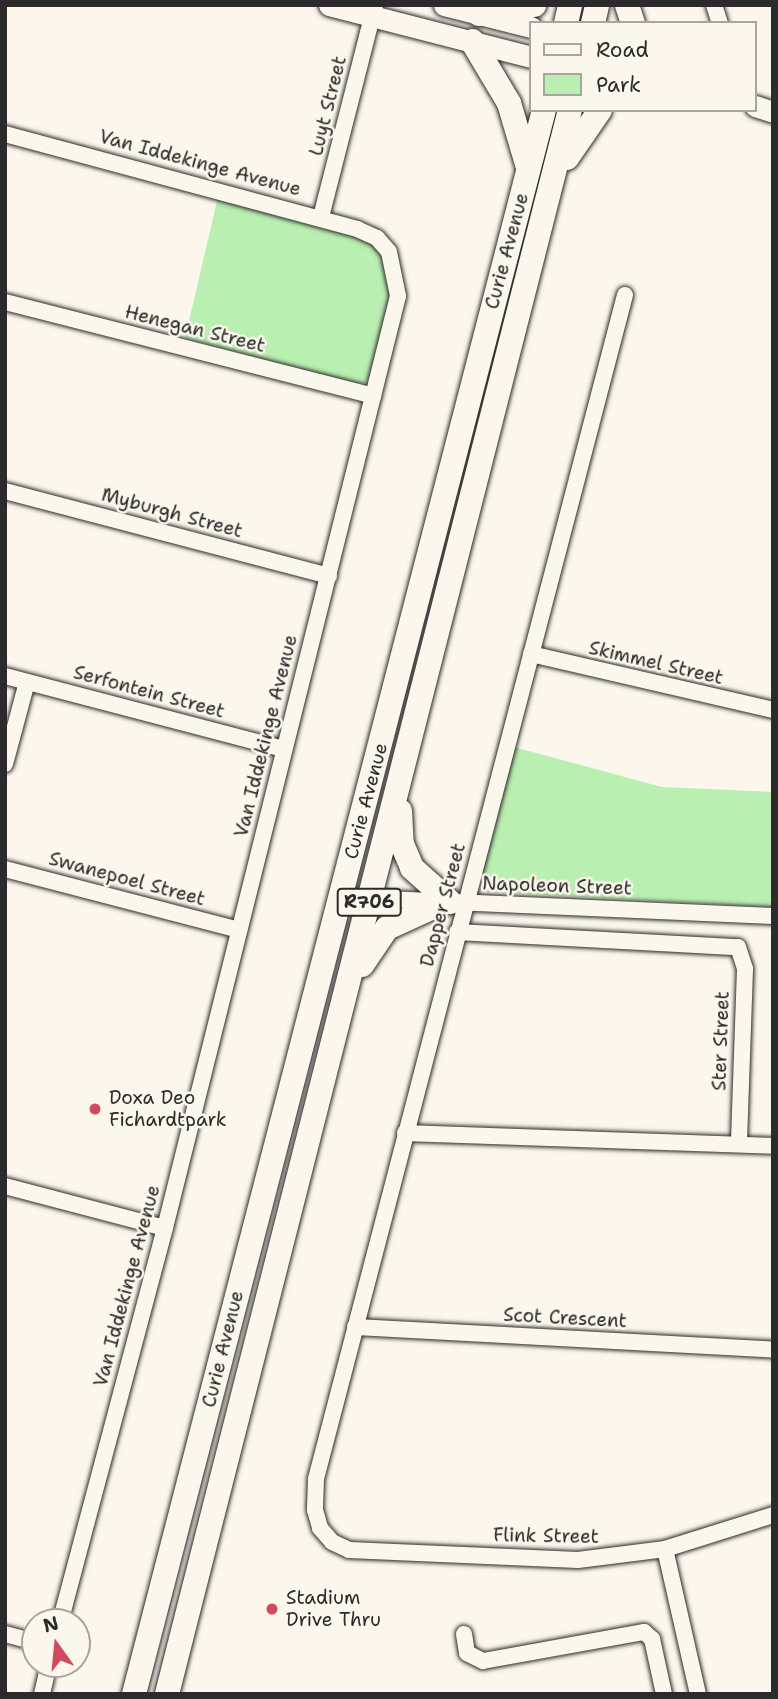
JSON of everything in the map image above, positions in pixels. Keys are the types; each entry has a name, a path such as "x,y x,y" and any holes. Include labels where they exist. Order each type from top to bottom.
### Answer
{"main road":[{"path":"480,9 534,5"},
{"path":"472,41 509,103 522,136 528,171"},
{"name":"Curie Avenue","path":"134,1694 543,112"},
{"name":"Curie Avenue","path":"167,1694 570,112"},
{"path":"550,190 579,135 598,112"},
{"path":"407,751 399,814 402,844 420,878 453,902"},
{"path":"335,1035 365,957 380,934 400,920 453,902"}],"street":[{"path":"329,5 374,11 530,57"},
{"path":"444,5 480,9 530,27"},
{"path":"472,41 480,9"},
{"name":"Luyt Street","path":"321,217 374,11"},
{"name":"Van Iddekinge Avenue","path":"5,134 321,217 377,237 393,261 395,313 283,749 165,1228 64,1608"},
{"name":"Dapper Street","path":"320,1528 316,1479 457,932 453,902 531,654 625,295"},
{"name":"Henegan Street","path":"5,302 373,396"},
{"name":"Myburgh Street","path":"5,491 329,576"},
{"name":"Skimmel Street","path":"531,654 773,710"},
{"name":"Serfontein Street","path":"5,676 283,749"},
{"path":"5,764 27,682"},
{"name":"Swanepoel Street","path":"5,869 239,930"},
{"name":"Napoleon Street","path":"340,897 773,916"},
{"name":"Ster Street","path":"457,932 733,945 741,953 745,969 739,1144"},
{"path":"405,1133 773,1146"},
{"path":"5,1186 165,1228"},
{"name":"Scot Crescent","path":"355,1328 773,1350"},
{"name":"Flink Street","path":"320,1528 332,1542 349,1550 598,1561 665,1549 773,1515"},
{"path":"665,1549 698,1694"},
{"path":"464,1634 467,1653 483,1661 644,1632 652,1639 664,1694"}],"green space":[{"path":"218,197 356,233 374,242 386,257 392,296 372,375 364,383 348,383 185,338"},
{"path":"514,747 662,787 773,792 773,907 487,892 478,880"}],"place":[{"name":"Doxa Deo Fichardtpark","path":"95,1109"},
{"name":"Stadium Drive Thru","path":"272,1609"}]}
